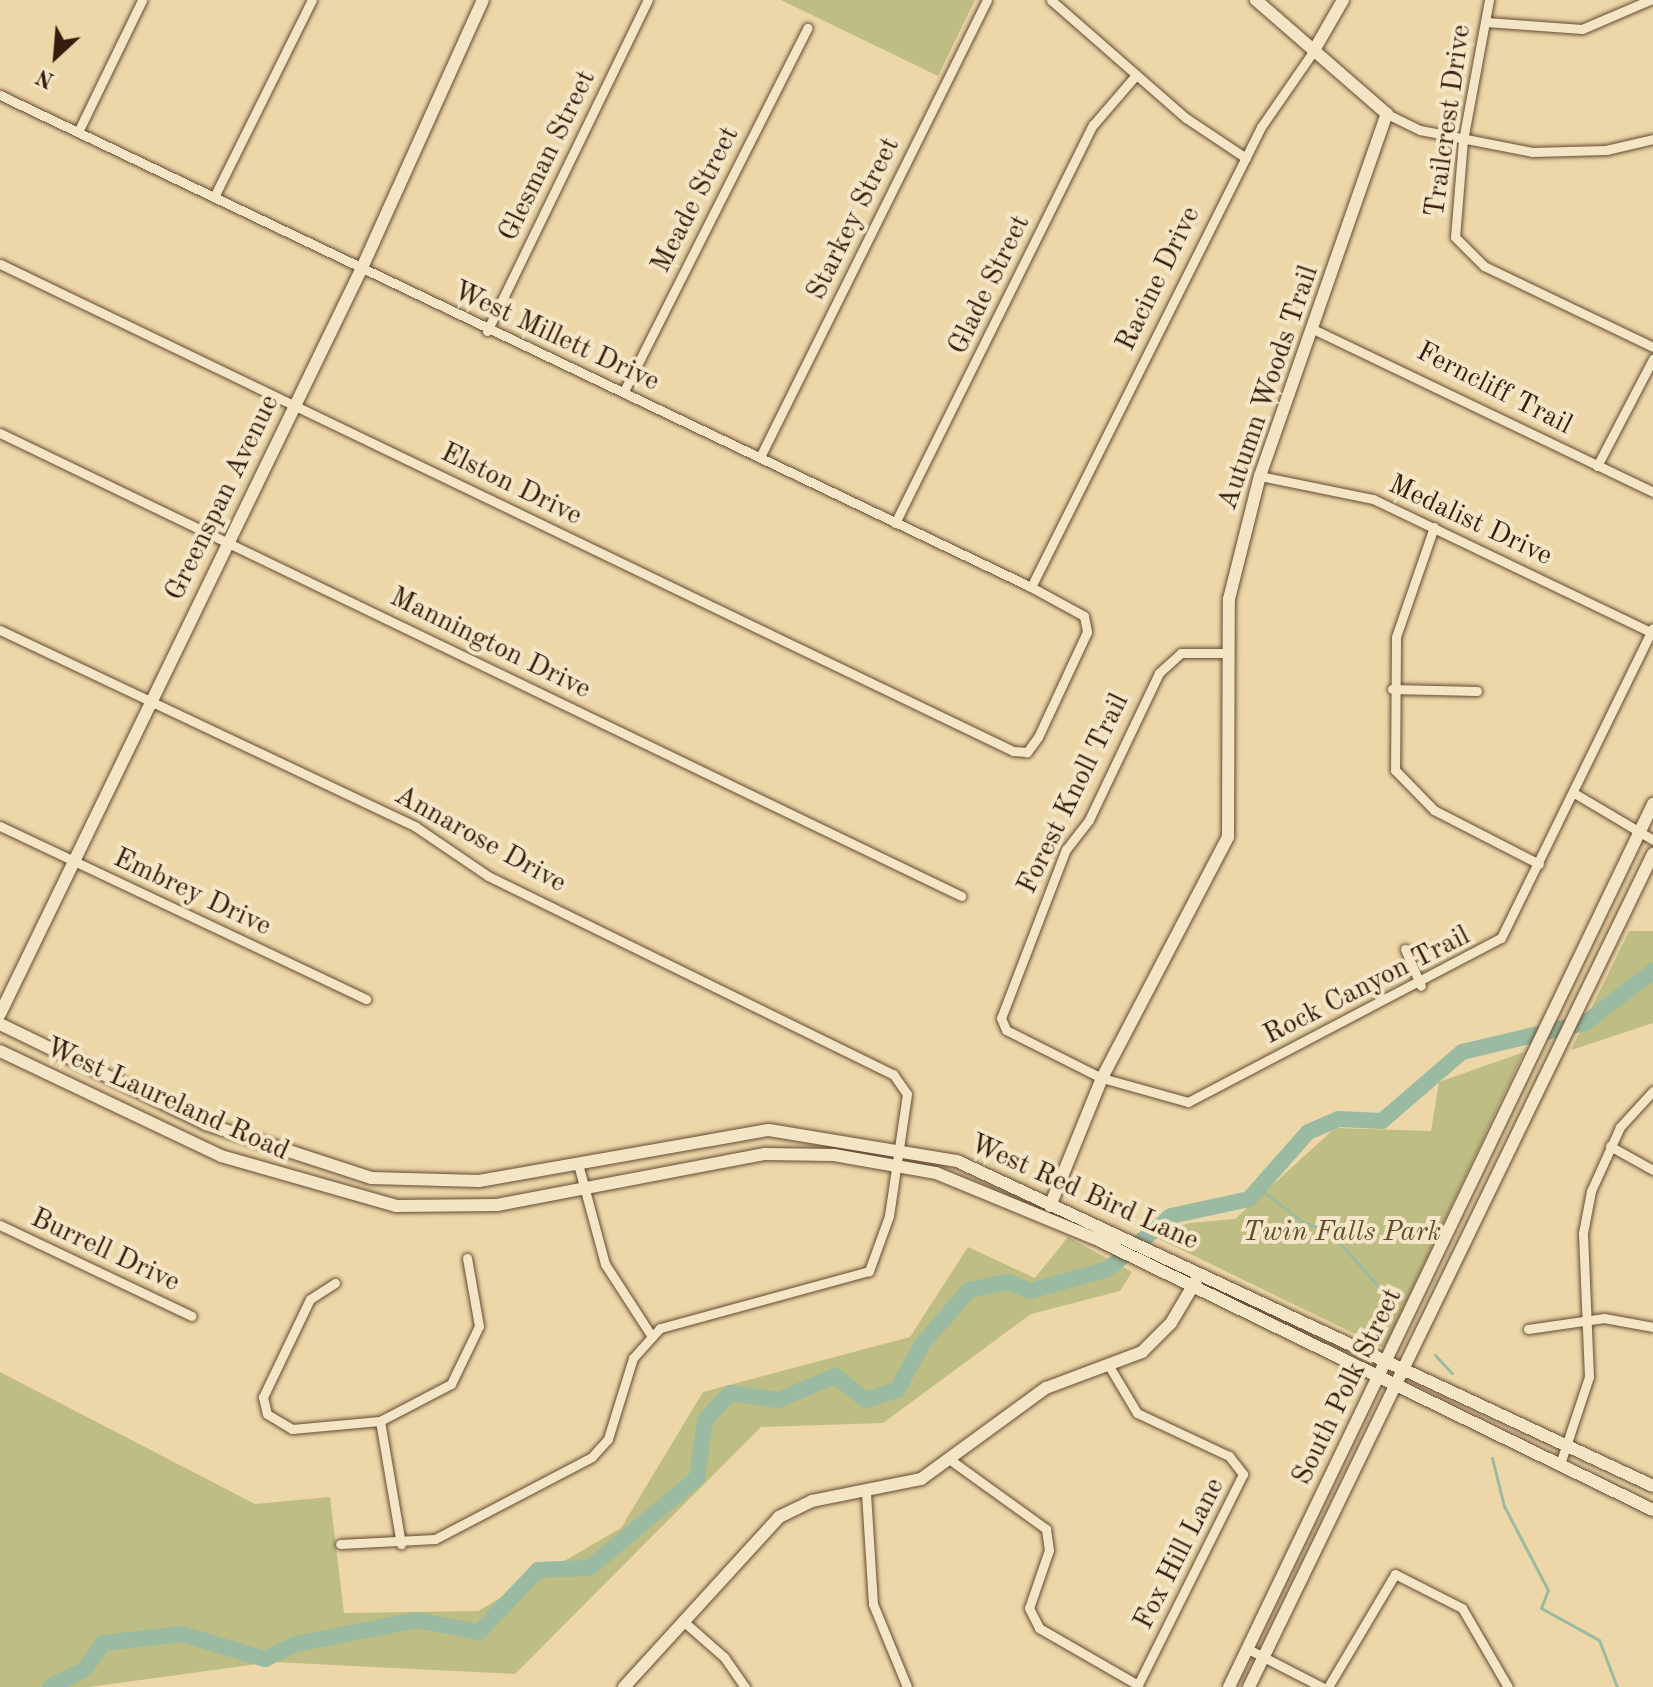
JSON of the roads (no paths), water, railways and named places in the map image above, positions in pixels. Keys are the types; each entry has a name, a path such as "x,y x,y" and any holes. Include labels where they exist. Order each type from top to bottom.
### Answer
{"main road":[{"name":"Greenspan Avenue","path":"0,1014 361,270 483,0"},
{"path":"1256,0 1387,114"},
{"name":"Racine Drive","path":"1313,52 1343,0"},
{"name":"Autumn Woods Trail","path":"1045,1216 1102,1078 1228,837 1223,653 1229,599 1260,476 1387,114"},
{"name":"South Polk Street","path":"1229,1687 1529,1070 1653,804"},
{"name":"South Polk Street","path":"1249,1687 1653,854"},
{"name":"West Laureland Road","path":"0,1024 206,1124 371,1178 454,1184"},
{"name":"West Laureland Road","path":"0,1051 196,1145 340,1195 457,1209"},
{"path":"196,1145 206,1124"},
{"name":"West Red Bird Lane","path":"454,1184 769,1130 902,1147 982,1169 1653,1486"},
{"name":"West Red Bird Lane","path":"457,1209 751,1155 899,1163 1045,1216 1094,1238 1653,1510"},
{"path":"454,1184 457,1209"},
{"path":"624,1687 779,1517 812,1501 914,1483 1046,1388 1109,1366 1157,1339 1201,1271"}],"street":[{"path":"78,132 142,0"},
{"path":"214,197 312,0"},
{"name":"Glesman Street","path":"487,331 648,0"},
{"name":"Starkey Street","path":"760,457 987,0"},
{"path":"1051,0 1136,75 1246,158"},
{"name":"Trailcrest Drive","path":"1489,0 1463,140 1453,226 1460,248 1653,347"},
{"path":"1486,22 1582,29 1650,0"},
{"name":"Meade Street","path":"624,391 807,28"},
{"name":"Racine Drive","path":"1031,587 1246,158 1313,52"},
{"name":"Glade Street","path":"895,523 1093,125 1136,75"},
{"name":"West Millett Drive","path":"0,95 487,331 624,391 1031,587 1088,625"},
{"path":"1387,114 1463,140 1554,153 1653,139"},
{"name":"Elston Drive","path":"0,264 1021,753 1032,747 1088,625"},
{"name":"Ferncliff Trail","path":"1313,329 1653,492"},
{"path":"1597,466 1653,359"},
{"name":"Mannington Drive","path":"0,433 961,896"},
{"name":"Medalist Drive","path":"1260,476 1373,499 1652,631"},
{"path":"1434,527 1402,606 1392,689 1393,759 1407,789 1539,864"},
{"name":"Annarose Drive","path":"0,630 416,827 488,876 893,1074 909,1104 881,1253 865,1274 671,1323 651,1335"},
{"name":"Rock Canyon Trail","path":"1024,1039 1102,1078 1199,1101 1421,986 1501,938 1652,631"},
{"name":"Forest Knoll Trail","path":"1024,1039 1006,1030 1002,1008 1066,849 1089,820 1166,661 1181,653 1223,653"},
{"path":"1392,689 1477,691"},
{"path":"1574,793 1653,840"},
{"name":"Embrey Drive","path":"0,826 366,999"},
{"path":"1405,949 1421,986"},
{"path":"1560,1464 1570,1445 1589,1377 1583,1233 1610,1146 1653,1091"},
{"path":"1610,1146 1653,1170"},
{"path":"340,1544 401,1544 435,1539 600,1451 633,1358 651,1335 605,1264 578,1164"},
{"name":"Burrell Drive","path":"0,1225 192,1316"},
{"path":"335,1283 310,1299 263,1405 292,1429 380,1421 439,1394 466,1364 479,1326 467,1258"},
{"path":"1528,1329 1588,1320 1653,1327"},
{"name":"Fox Hill Lane","path":"1109,1366 1137,1413 1229,1456 1243,1474 1137,1686"},
{"path":"380,1421 401,1544"},
{"path":"949,1459 1046,1529 1049,1550 1029,1608 1039,1628 1137,1686"},
{"path":"866,1493 873,1604 907,1687"},
{"path":"1248,1649 1325,1687 1387,1579 1407,1576 1462,1608 1508,1687"},
{"path":"683,1621 724,1657 745,1687"}],"waterway":[{"path":"50,1687 85,1669 103,1643 182,1634 265,1659 296,1644 417,1620 479,1632 538,1570 589,1568 697,1478 705,1420 730,1393 778,1400 835,1376 866,1400 897,1390 923,1343 969,1290 1008,1282 1030,1291 1108,1269 1171,1216 1249,1199 1308,1132 1338,1119 1382,1121 1462,1052 1585,1023 1653,971"},
{"path":"1258,1187 1305,1224 1328,1229 1394,1305"},
{"path":"1435,1355 1452,1373"},
{"path":"1492,1458 1504,1506 1548,1590 1541,1608 1599,1640 1617,1687"}],"park label":[{"name":"Twin Falls Park","path":"1342,1233"}]}
